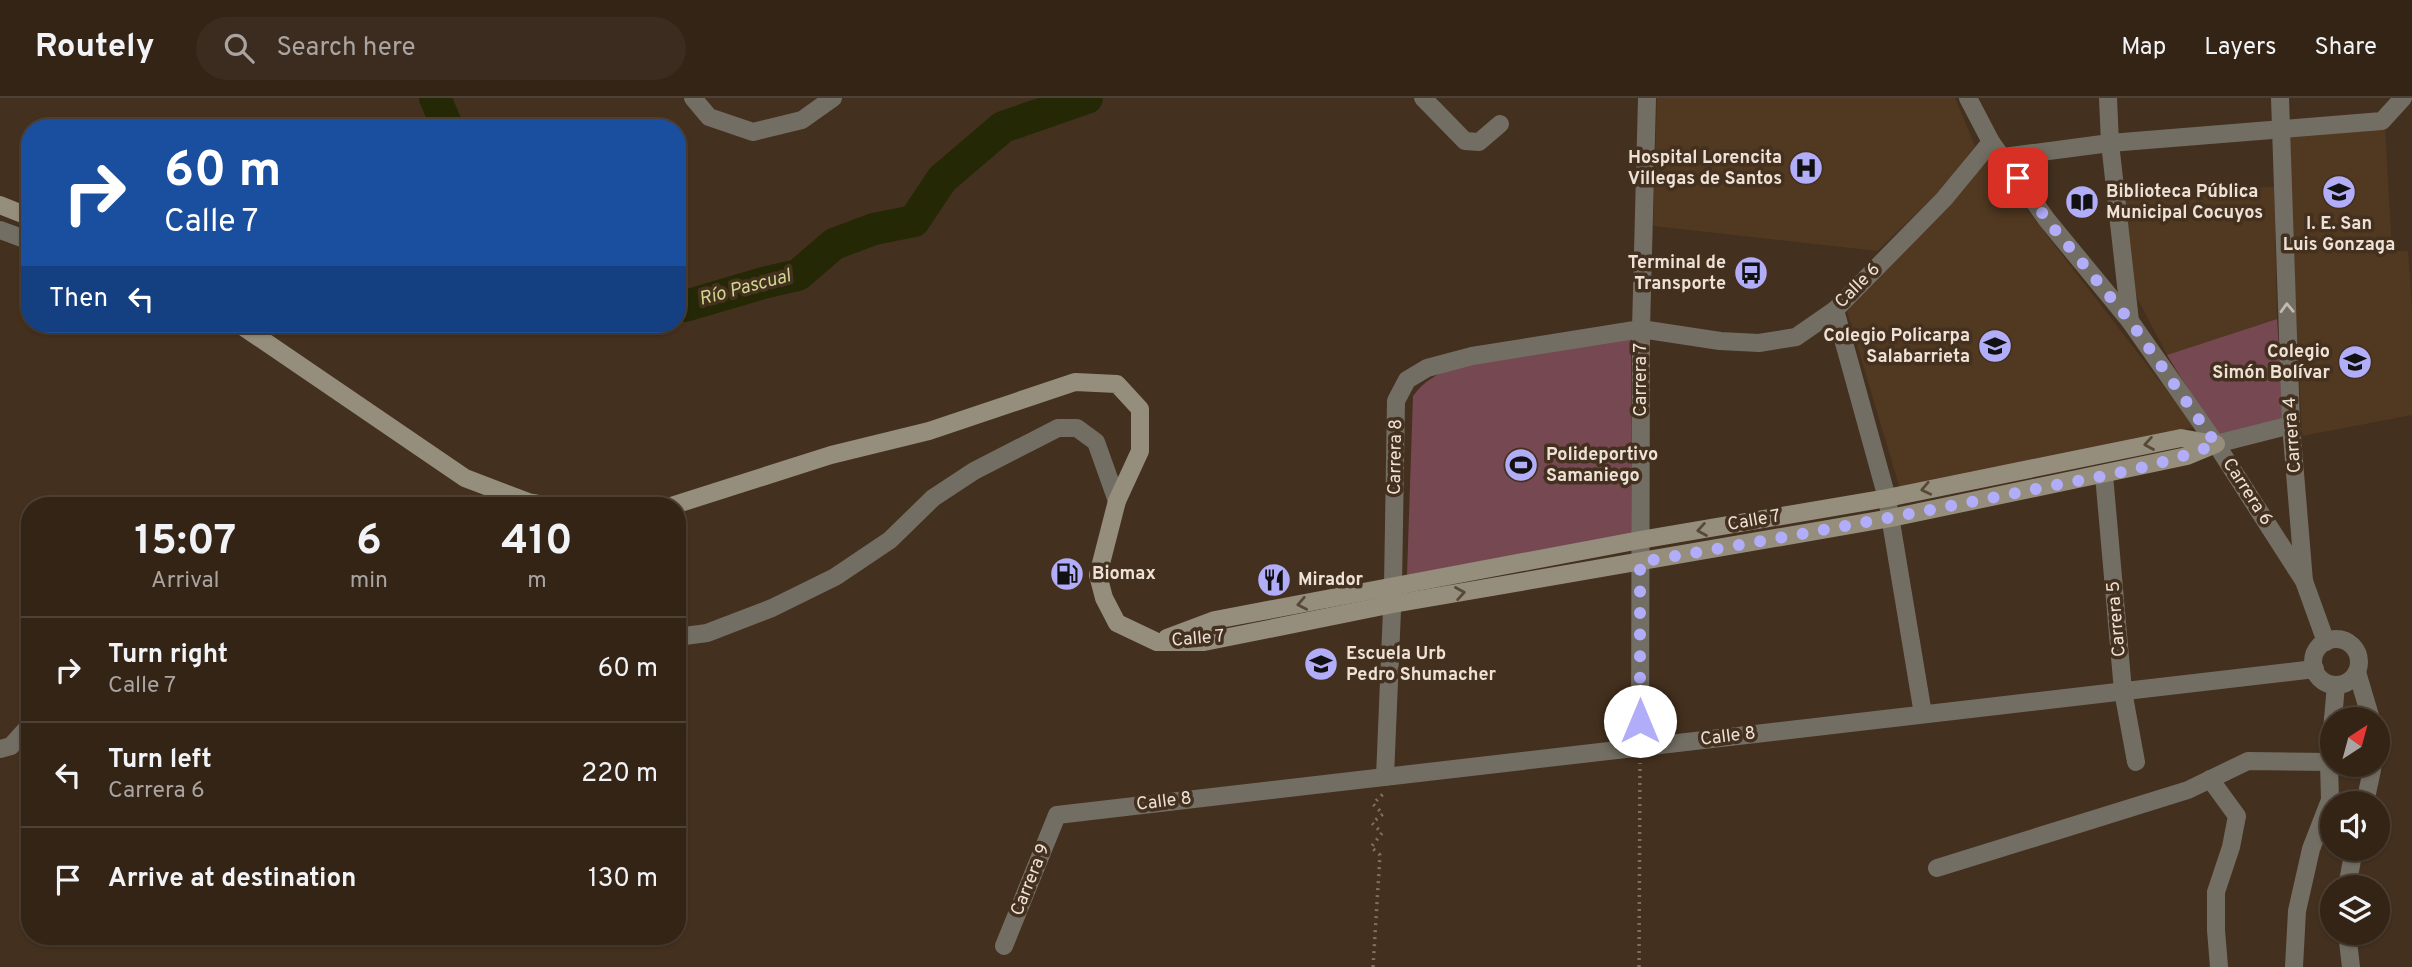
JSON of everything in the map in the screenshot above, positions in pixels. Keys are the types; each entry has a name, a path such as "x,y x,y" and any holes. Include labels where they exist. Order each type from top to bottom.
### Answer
{"main road":[{"path":"0,205 21,213"},
{"path":"252,333 465,478 515,497"},
{"path":"686,501 831,455 929,431 1075,382 1117,384 1140,409 1140,451 1117,501"},
{"name":"Calle 7","path":"1117,501 1098,575 1104,598 1117,623 1157,642 1204,642 1393,595 1640,540 1887,498 2181,439 2216,444"},
{"name":"Calle 7","path":"1393,595 1640,562 1891,518 2104,475 2187,456 2216,444"}],"street":[{"path":"693,98 709,117 753,132 802,120 833,98"},
{"path":"1423,98 1465,141 1479,142 1500,124"},
{"name":"Carrera 7","path":"1640,747 1641,329 1647,98"},
{"name":"Carrera 6","path":"1968,98 1991,142 2047,220 2130,321 2216,444 2304,581"},
{"path":"2108,98 2110,143 2130,321"},
{"name":"Carrera 4","path":"2280,98 2291,425 2304,581 2326,642"},
{"path":"2003,157 2110,143 2382,121 2403,98"},
{"name":"Calle 6","path":"1641,329 1720,341 1759,343 1796,337 1835,310 1944,199 1991,142"},
{"path":"0,230 21,238"},
{"path":"1835,310 1887,498 1923,714"},
{"name":"Carrera 8","path":"1385,776 1393,595 1396,401 1407,380 1427,368 1472,356 1641,329"},
{"name":"Calle 7","path":"2216,444 2291,425"},
{"path":"686,635 707,633 772,608 835,577 890,540 933,498 974,471 1058,428 1077,428 1096,442 1117,501"},
{"name":"Carrera 5","path":"2104,475 2123,691 2136,762"},
{"path":"2357,672 2348,682 2336,685 2323,681 2315,668 2316,651 2326,642 2342,640 2355,649 2358,656 2357,672 2367,707"},
{"name":"Calle 8","path":"1057,815 2315,668"},
{"path":"2334,707 2336,685"},
{"path":"0,749 12,746 21,736"},
{"path":"1937,868 2188,790 2248,761 2320,762"},
{"path":"2294,967 2297,911 2311,849 2330,800 2329,777"},
{"path":"2210,779 2237,816 2231,847 2216,892 2219,967"},
{"name":"Carrera 9","path":"1004,946 1057,815"},
{"path":"2348,945 2351,967"}],"path":[{"path":"1639,967 1640,747"},
{"path":"1373,967 1380,855 1371,847 1382,833 1372,823 1383,814 1373,804 1384,794 1374,788 1385,776"}],"shaded area":[{"name":"Hospital Lorencita Villegas de Santos","path":"1657,98 1955,98 1975,146 1940,191 1877,251 1653,226"},
{"name":"Colegio Simón Bolívar","path":"2385,128 2392,251 2408,251 2412,310 2412,415 2302,436 2287,133"},
{"name":"Colegio Policarpa Salabarrieta","path":"1988,159 2195,427 1900,489 1847,311 1914,242"},
{"path":"2274,187 2277,319 2167,355 2132,288 2121,191"},
{"path":"2277,319 2284,420 2217,436 2167,355"},
{"name":"Polideportivo Samaniego","path":"1631,335 1632,534 1407,575 1413,396 1417,391 1452,367"}],"waterway":[{"name":"Río Pascual","path":"435,98 444,119"},
{"name":"Río Pascual","path":"686,306 798,275 834,244 874,229 914,221 942,179 1003,127 1087,98"}],"place":[{"name":"Hospital Lorencita Villegas de Santos","path":"1806,168"},
{"name":"I. E. San Luis Gonzaga","path":"2339,192"},
{"name":"Biblioteca Pública Municipal Cocuyos","path":"2082,202"},
{"name":"Terminal de Transporte","path":"1751,273"},
{"name":"Colegio Policarpa Salabarrieta","path":"1995,346"},
{"name":"Colegio Simón Bolívar","path":"2355,362"},
{"name":"Polideportivo Samaniego","path":"1521,465"},
{"name":"Biomax","path":"1067,574"},
{"name":"Mirador","path":"1274,580"},
{"name":"Escuela Urb Pedro Shumacher","path":"1321,664"}],"route":[{"path":"1640,721 1640,562 1891,518 2104,475 2187,456 2216,444 2130,321 2047,220 2018,178"}]}
